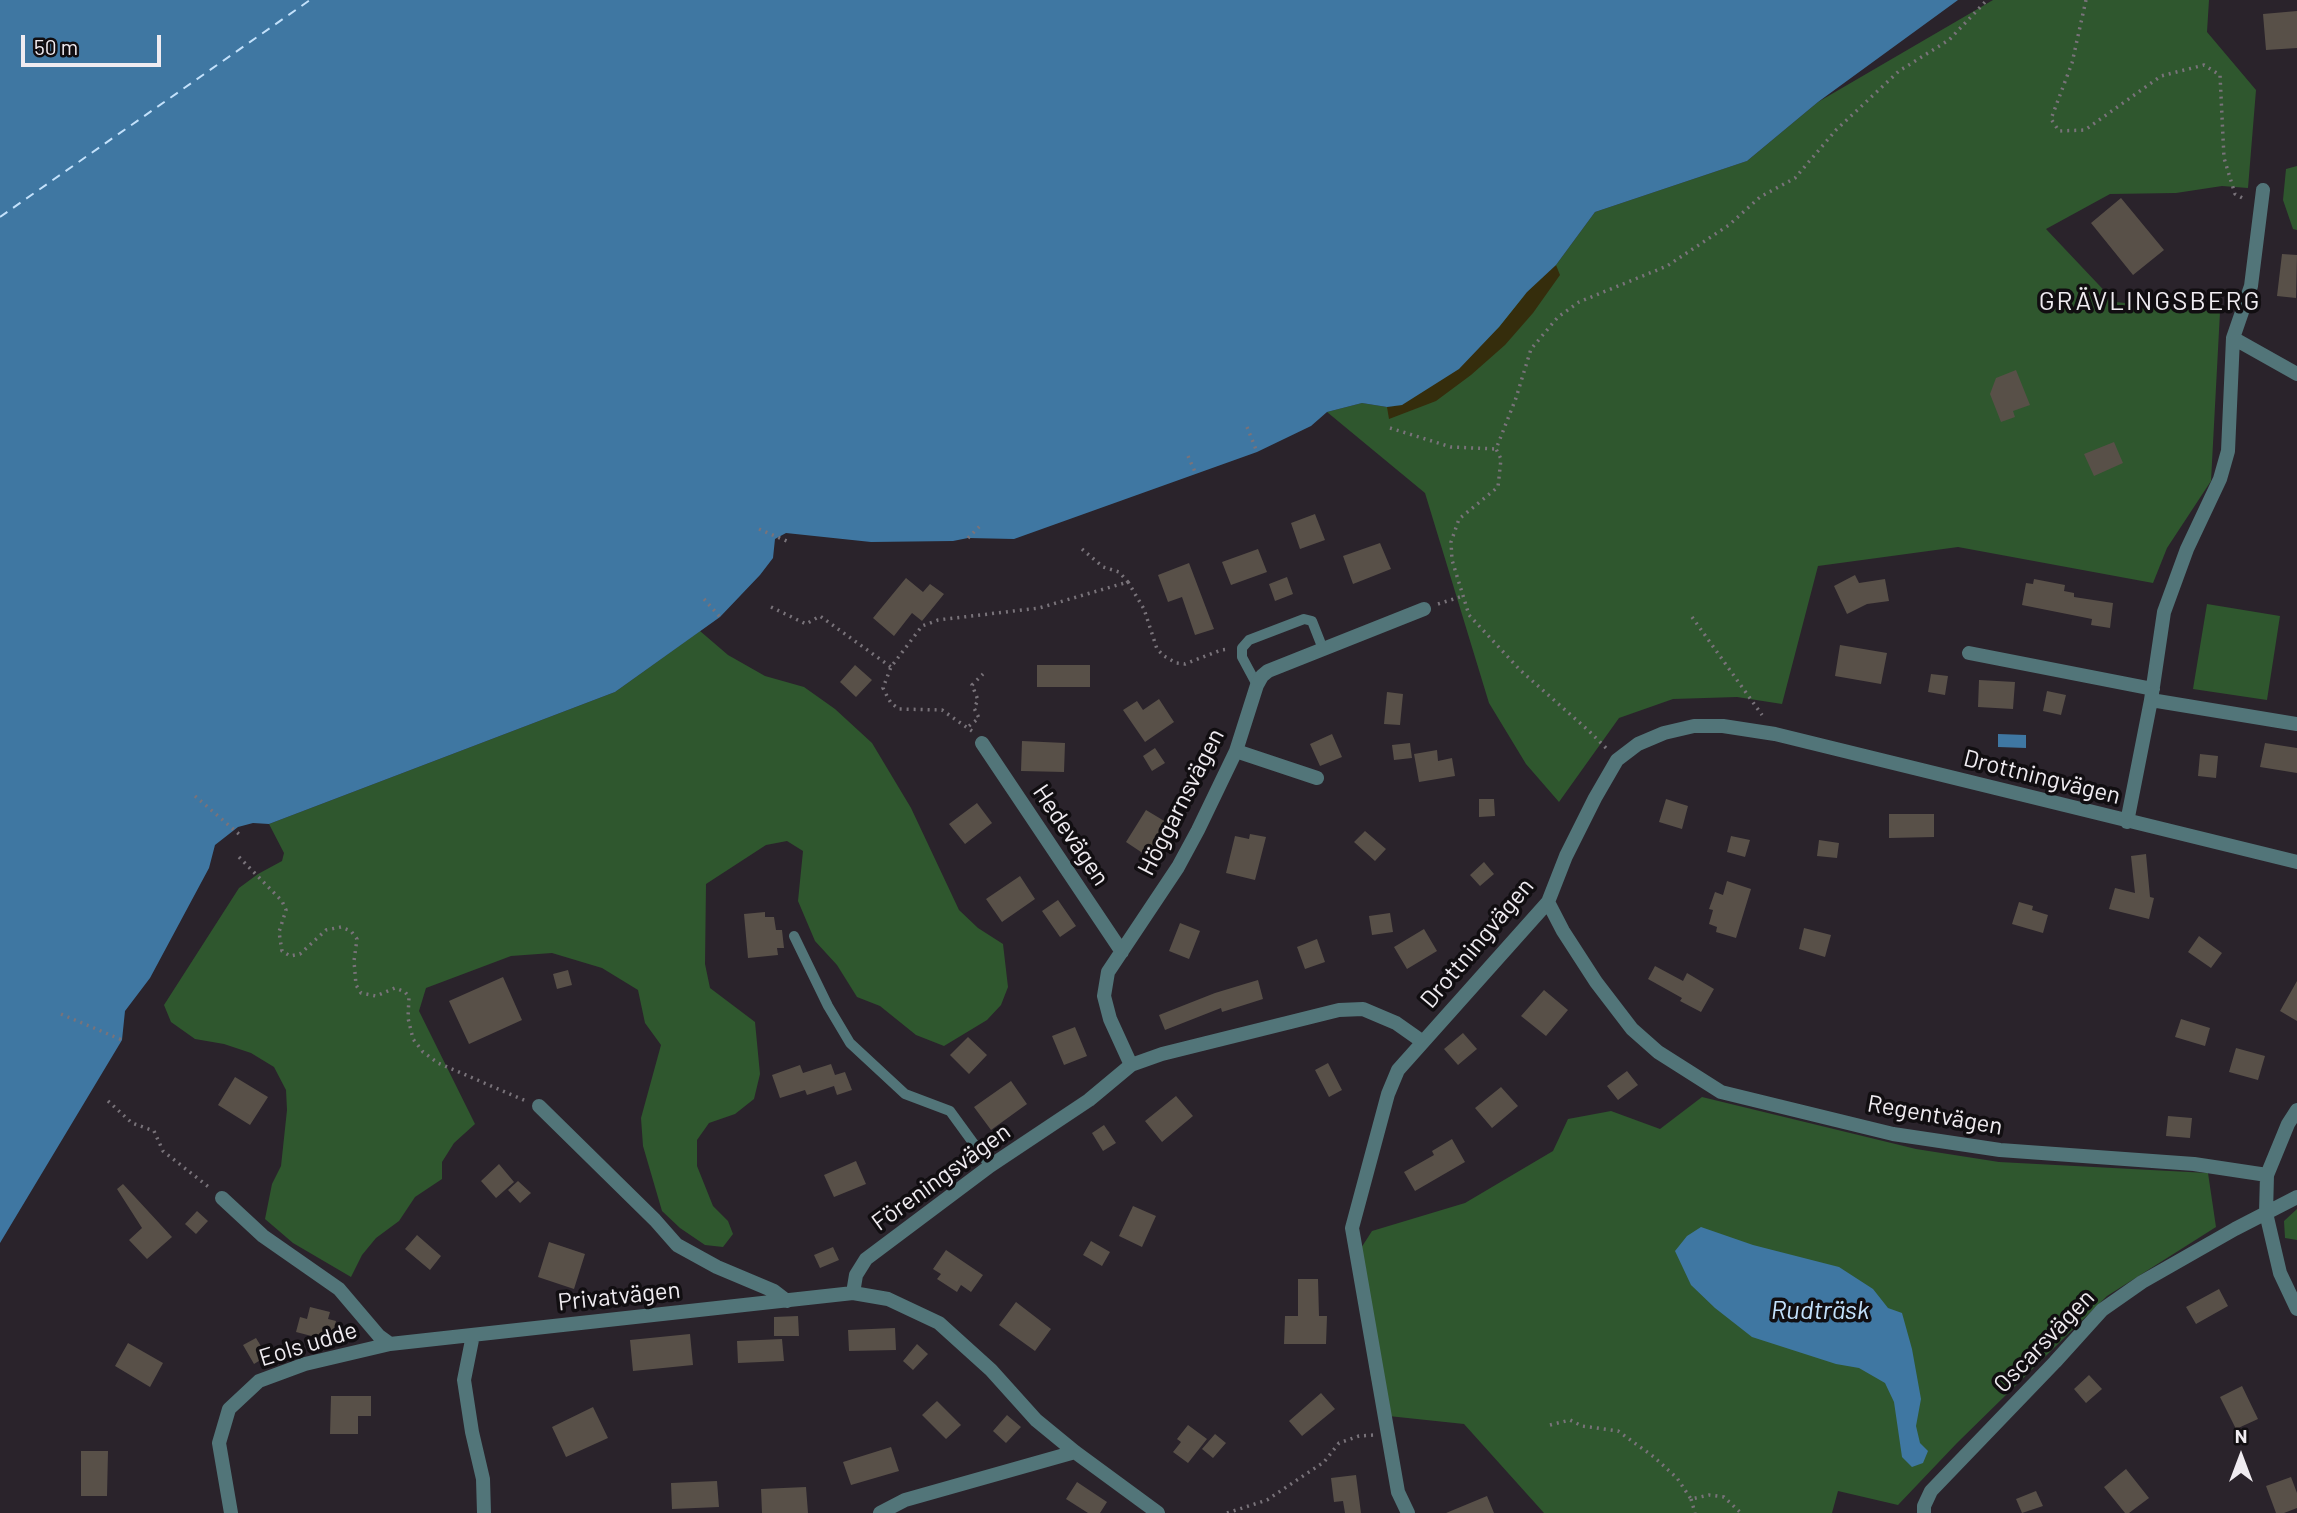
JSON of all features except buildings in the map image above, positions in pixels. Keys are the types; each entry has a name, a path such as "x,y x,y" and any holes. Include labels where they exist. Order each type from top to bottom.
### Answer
{"street":[{"path":"2127,822 2152,694 2164,612 2174,580 2220,479 2228,451 2233,338 2252,286 2263,190"},
{"path":"2233,338 2297,374"},
{"path":"1257,685 1268,671 1424,609"},
{"path":"1969,653 2297,724"},
{"name":"Höggarnsvägen","path":"1131,1065 1110,1019 1104,996 1108,972 1178,867 1236,751 1257,685"},
{"name":"Drottningvägen","path":"1408,1513 1398,1492 1352,1228 1388,1094 1398,1070 1548,902 1589,810 1617,760 1638,744 1664,733 1694,726 1723,726 1775,734 2297,862"},
{"name":"Hedevägen","path":"982,743 1122,952"},
{"path":"1236,751 1317,778"},
{"name":"Regentvägen","path":"1548,902 1563,931 1632,1029 1658,1052 1721,1092 1893,1134 2000,1150 2194,1164 2266,1175"},
{"name":"Föreningsvägen","path":"853,1293 856,1275 866,1259 990,1166 1089,1100 1131,1065 1162,1054 1339,1010 1363,1009 1396,1023 1423,1042"},
{"path":"539,1106 677,1245 718,1267 774,1291 787,1301"},
{"path":"2297,1111 2288,1124 2266,1175 2266,1213 2280,1273 2297,1309"},
{"name":"Oscarsvägen","path":"1924,1513 1924,1506 1931,1491 2102,1310 2142,1282 2297,1197"},
{"path":"222,1198 263,1236 339,1289 379,1336 390,1344"},
{"path":"853,1293 888,1299 939,1323 991,1370 1036,1420 1158,1513"},
{"name":"Privatvägen","path":"390,1344 853,1293"},
{"path":"473,1335 464,1380 483,1479 484,1513"},
{"name":"Eols udde","path":"231,1513 219,1443 229,1409 259,1381 305,1364 390,1344"},
{"path":"880,1513 905,1500 1075,1452"}],"lane":[{"path":"1257,685 1242,657 1242,648 1249,640 1304,619 1312,621 1323,649"},
{"path":"794,936 828,1006 850,1042 905,1094 950,1111 990,1166"}],"path":[{"path":"1496,449 1531,349 1559,317 1579,302 1667,266 1729,225 1760,197 1795,178 1836,130 1899,71 1949,40 1987,0"},
{"path":"2086,0 2072,63 2051,119 2059,131 2085,130 2161,76 2204,65 2220,75 2224,158 2235,194 2260,209"},
{"path":"1247,427 1257,452"},
{"path":"1390,428 1451,447 1496,449"},
{"path":"1496,449 1502,459 1499,487 1460,519 1451,542 1452,560 1469,615 1520,670 1589,730 1617,760"},
{"path":"1188,456 1195,472"},
{"path":"968,538 982,524"},
{"path":"760,529 789,542"},
{"path":"1082,549 1103,567 1119,572 1128,582 1144,609 1157,649 1164,656 1176,663 1185,664 1221,650 1242,648"},
{"path":"982,743 968,727 942,710 899,709 891,703 884,688 891,667 922,626 938,620 1039,608 1128,582"},
{"path":"1424,609 1463,596"},
{"path":"704,598 720,617"},
{"path":"771,607 806,624 820,616 891,667"},
{"path":"1692,617 1775,734"},
{"path":"968,727 979,718 974,708 978,701 972,685 983,674"},
{"path":"195,796 240,835"},
{"path":"239,857 282,901 286,910 279,932 282,951 290,956 300,954 327,930 341,927 351,931 357,939 354,961 356,985 361,993 376,996 395,988 405,992 409,997 408,1018 413,1039 423,1052 438,1063 539,1106"},
{"path":"61,1014 122,1040"},
{"path":"108,1101 132,1123 154,1131 163,1151 222,1198"},
{"path":"1550,1425 1570,1420 1582,1426 1618,1431 1677,1478 1691,1499 1695,1513"},
{"path":"1227,1513 1267,1500 1324,1462 1339,1443 1359,1436 1387,1434"},
{"path":"1691,1499 1710,1495 1724,1497 1741,1513"}],"green space":[{"path":"1993,0 2209,0 2207,32 2256,90 2248,188 2222,186 2176,193 2110,194 2046,229 2115,302 2220,312 2211,481 2167,548 2153,583 1958,547 1818,566 1782,704 1737,697 1673,699 1619,718 1559,802 1526,764 1489,703 1425,493 1327,412 1362,403 1387,407 1402,405 1424,392 1459,369 1527,292 1556,265 1595,212 1747,161 1818,102"},
{"path":"2297,166 2297,230 2293,229 2283,200 2286,169"},
{"path":"2207,604 2280,616 2267,700 2193,689"},
{"path":"700,631 728,655 765,676 804,687 835,709 872,743 911,808 959,910 978,928 1003,944 1008,987 1001,1005 987,1020 944,1046 916,1035 880,1006 857,997 837,965 815,941 798,901 803,851 787,841 766,845 706,884 705,964 710,988 755,1022 760,1074 754,1099 735,1114 709,1123 697,1140 697,1166 713,1206 728,1221 733,1234 723,1247 705,1245 680,1228 662,1211 643,1146 641,1118 661,1045 645,1023 638,990 602,968 552,953 511,956 426,988 419,1011 475,1124 454,1143 442,1162 442,1179 415,1197 399,1221 376,1238 362,1255 351,1277 293,1243 265,1219 272,1184 281,1166 287,1110 286,1090 274,1067 251,1053 224,1044 195,1039 171,1022 164,1005 239,888 282,861 284,853 269,824 615,692"},
{"path":"1702,1097 1916,1149 1999,1162 2208,1173 2216,1227 2107,1296 1957,1443 1898,1505 1838,1491 1832,1513 1544,1513 1464,1424 1379,1415 1354,1259 1372,1231 1465,1203 1553,1151 1568,1119 1611,1111 1660,1129"},
{"path":"2297,1209 2297,1240 2285,1238 2284,1221"}],"sand":[{"path":"1556,265 1560,275 1533,313 1505,345 1436,401 1389,419 1387,407 1402,405 1499,327 1527,292"}],"water":[{"path":"0,0 1958,0 1818,102 1747,161 1595,212 1556,265 1527,292 1499,327 1459,369 1402,405 1387,407 1362,403 1327,412 1311,426 1257,452 1014,539 871,542 786,533 775,539 773,558 760,575 720,617 615,692 269,824 253,823 238,827 215,845 209,868 150,978 125,1011 122,1040 0,1243"},
{"path":"1998,734 2026,735 2026,748 1998,747"},
{"name":"Rudträsk","path":"1701,1227 1753,1245 1839,1267 1873,1289 1888,1308 1902,1313 1921,1399 1916,1426 1920,1443 1928,1451 1923,1463 1912,1467 1902,1457 1894,1402 1885,1383 1859,1368 1836,1364 1752,1337 1691,1285 1675,1251 1687,1236"}],"ferry route":[{"path":"0,217 310,0"}],"district":[{"name":"GRÄVLINGSBERG","path":"2150,301"}]}
